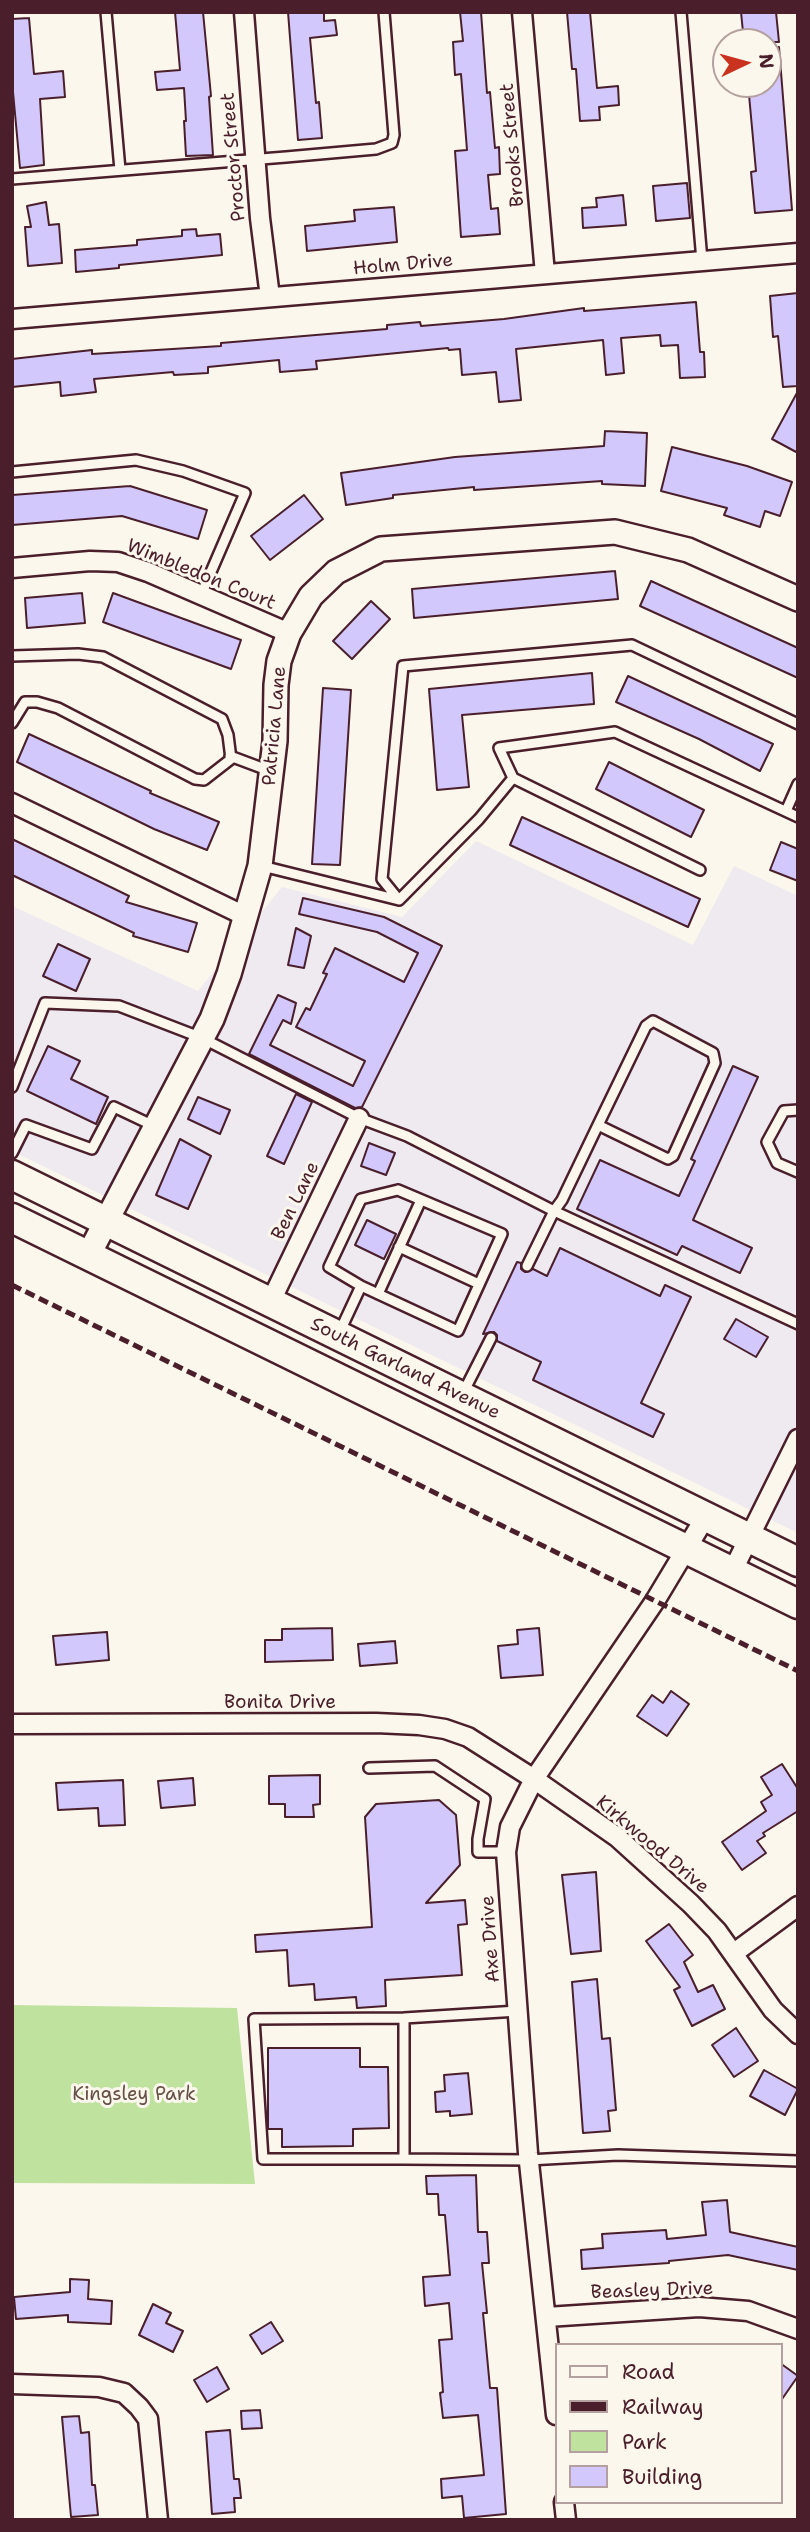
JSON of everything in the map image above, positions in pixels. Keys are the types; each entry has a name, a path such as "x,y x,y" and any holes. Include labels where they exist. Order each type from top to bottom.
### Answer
{"main road":[{"name":"South Garland Avenue","path":"12,1175 798,1562"},
{"name":"South Garland Avenue","path":"12,1218 798,1604"}],"street":[{"name":"Proctor Street","path":"244,12 255,159 270,298"},
{"name":"Brooks Street","path":"522,12 545,274"},
{"name":"Holm Drive","path":"12,319 798,253"},
{"name":"Patricia Lane","path":"88,1256 202,1038 229,974 260,866 275,741 279,661 289,633 310,596 336,572 381,550 615,532 688,550 797,596"},
{"name":"Wimbledon Court","path":"12,568 90,561 118,562 289,633"},
{"path":"12,803 245,916"},
{"name":"Ben Lane","path":"270,1303 359,1118"},
{"path":"732,1572 798,1439"},
{"name":"Axe Drive","path":"554,2393 529,2160 517,2011 506,1852 510,1827 534,1779 655,1601 706,1516"},
{"name":"Bonita Drive","path":"12,1724 419,1725 445,1729 468,1737 534,1779"},
{"name":"Kirkwood Drive","path":"534,1779 617,1838 691,1904 734,1953 772,2010 798,2034"},
{"path":"734,1953 798,1906"},
{"name":"Beasley Drive","path":"547,2317 699,2307 748,2311 798,2329"},
{"path":"12,2384 99,2387 124,2393 148,2420 158,2520"}],"lane":[{"path":"106,12 120,170"},
{"path":"12,179 376,149 392,143 394,135 384,12"},
{"path":"681,12 702,261"},
{"path":"12,472 136,460 183,471 246,493 201,595"},
{"path":"399,900 382,879 403,666 632,646 798,724"},
{"path":"12,656 78,654 103,657 222,719 228,735 231,759 204,780 195,779 58,708 37,702 25,702 12,723"},
{"path":"700,870 513,778 499,748 615,733 798,817"},
{"path":"230,756 271,771"},
{"path":"399,900 480,819 513,778"},
{"path":"786,811 798,783"},
{"path":"260,866 399,900"},
{"path":"12,1087 45,1003 119,1006 202,1038 359,1118 407,1136 554,1211 798,1324"},
{"path":"527,1266 646,1026 653,1021 713,1053 715,1063 673,1156 668,1159 598,1125"},
{"path":"12,1153 26,1125 92,1149 114,1107 155,1127"},
{"path":"798,1110 784,1111 767,1142 777,1163 798,1172"},
{"path":"398,1191 502,1234 479,1284 458,1331 361,1286 329,1267 361,1199 398,1191"},
{"path":"378,1294 421,1200"},
{"path":"399,1247 479,1284"},
{"path":"337,1335 361,1286"},
{"path":"462,1396 491,1338"},
{"path":"369,1769 435,1766 485,1799 478,1852 506,1852"},
{"path":"517,2011 404,2018 254,2019 263,2159 529,2160 618,2155 798,2161"},
{"path":"404,2018 404,2160"}],"shaded area":[{"path":"476,841 693,945 734,866 798,896 798,1533 12,1151 12,906 198,991 282,887 402,917"}],"green space":[{"name":"Kingsley Park","path":"12,2005 237,2008 255,2184 12,2183"}],"building":[{"path":"175,12 203,12 211,96 213,155 186,156 184,88 157,90 155,72 180,70"},
{"path":"288,12 324,12 324,21 335,20 337,35 310,38 322,138 298,140"},
{"path":"460,12 481,12 487,93 490,92 495,148 499,147 500,174 488,175 491,209 498,208 500,234 461,237 455,151 467,150 461,74 455,75 453,42 463,41"},
{"path":"567,12 590,12 597,88 618,86 619,105 599,107 600,120 580,121 576,69 572,69"},
{"path":"741,12 776,12 778,28 743,28"},
{"path":"29,18 34,74 63,71 65,97 40,99 44,165 20,168 12,81 12,19"},
{"path":"782,85 792,210 755,213 751,172 756,171 749,98 782,98"},
{"path":"687,183 690,218 656,221 653,186"},
{"path":"623,195 626,225 583,228 582,208 597,207 596,198"},
{"path":"46,202 49,225 59,224 62,263 28,266 25,227 31,227 27,206"},
{"path":"394,207 397,242 307,251 305,226 355,221 354,210"},
{"path":"196,229 197,236 220,234 222,255 76,272 75,250 137,245 137,240 182,236 182,230"},
{"path":"798,293 798,386 783,387 778,336 773,337 770,296"},
{"path":"696,302 705,377 680,378 678,345 661,346 660,335 621,338 624,373 606,375 603,340 516,349 521,400 499,402 496,372 462,375 460,349 448,348 316,361 317,369 280,372 279,360 208,367 208,373 174,375 173,372 94,379 96,392 61,396 60,382 12,387 12,359 92,350 92,354 221,346 221,343 387,329 387,325 420,322 421,326 504,319 584,308 584,311"},
{"path":"798,391 798,453 772,439"},
{"path":"605,431 647,433 645,486 602,484 602,481 474,490 474,487 393,495 393,498 346,505 341,473 455,457 604,446"},
{"path":"672,447 747,466 792,482 780,516 765,511 760,527 724,515 727,508 661,491"},
{"path":"130,486 207,510 198,539 122,516 12,525 12,495"},
{"path":"304,495 323,519 270,560 251,536"},
{"path":"615,571 618,599 414,618 412,589"},
{"path":"651,581 798,648 798,678 640,606"},
{"path":"82,593 85,623 27,628 25,598"},
{"path":"113,593 241,640 231,669 103,622"},
{"path":"371,601 390,619 352,659 333,641"},
{"path":"592,673 594,704 462,715 469,787 437,790 429,689"},
{"path":"628,676 773,744 760,771 699,739 616,702"},
{"path":"323,688 351,690 340,865 312,864"},
{"path":"29,734 151,791 150,793 219,822 207,850 154,829 17,762"},
{"path":"609,762 704,810 691,837 596,789"},
{"path":"522,817 700,899 688,927 510,845"},
{"path":"12,839 129,896 126,902 197,923 188,952 133,936 134,933 12,875"},
{"path":"781,842 798,849 798,881 770,870"},
{"path":"303,898 384,917 442,946 362,1107 355,1108 249,1054 278,995 296,1003 291,1024 283,1020 270,1045 353,1086 365,1061 296,1027 306,1008 310,1010 327,974 323,973 335,948 404,982 418,953 377,932 299,914"},
{"path":"296,928 311,936 304,968 288,965"},
{"path":"58,944 90,959 76,991 43,976"},
{"path":"48,1046 80,1061 71,1079 108,1097 96,1124 27,1091"},
{"path":"733,1066 758,1077 693,1220 752,1248 740,1273 682,1246 677,1255 577,1209 600,1160 679,1196 695,1161 691,1159"},
{"path":"296,1094 312,1102 284,1164 267,1156"},
{"path":"198,1097 230,1110 220,1134 188,1119"},
{"path":"180,1139 211,1156 188,1209 156,1195"},
{"path":"369,1143 395,1153 386,1175 361,1166"},
{"path":"367,1220 396,1234 384,1259 355,1245"},
{"path":"560,1248 660,1296 665,1285 691,1297 641,1403 664,1414 653,1437 533,1380 541,1362 497,1341 494,1332 483,1334 517,1262 521,1263 521,1269 525,1272 533,1269 547,1276"},
{"path":"736,1319 768,1337 756,1357 724,1339"},
{"path":"332,1628 333,1660 265,1662 265,1640 282,1640 282,1629"},
{"path":"539,1628 543,1675 501,1678 498,1646 518,1644 517,1630"},
{"path":"107,1632 109,1660 56,1665 53,1636"},
{"path":"395,1641 397,1663 360,1666 358,1644"},
{"path":"671,1691 689,1704 667,1736 637,1716 652,1695 663,1703"},
{"path":"782,1764 798,1789 798,1811 763,1833 765,1836 757,1841 766,1853 742,1870 722,1842 766,1811 761,1802 772,1795 761,1777"},
{"path":"320,1775 320,1804 313,1805 314,1817 285,1817 285,1804 269,1804 269,1776"},
{"path":"193,1778 195,1805 161,1808 158,1781"},
{"path":"123,1780 125,1825 99,1826 98,1808 58,1810 56,1783"},
{"path":"439,1800 456,1815 460,1865 426,1903 465,1900 467,1924 458,1925 462,1975 385,1980 386,2006 357,2008 356,1997 315,2000 314,1984 289,1986 287,1950 256,1952 255,1935 372,1927 365,1817 376,1804"},
{"path":"596,1872 601,1951 571,1954 562,1875"},
{"path":"669,1924 693,1955 684,1962 698,1992 713,1985 725,2009 692,2026 674,1990 680,1987 646,1941"},
{"path":"597,1979 602,2039 610,2038 616,2110 608,2111 610,2131 583,2133 572,1982"},
{"path":"736,2028 758,2061 734,2077 712,2045"},
{"path":"268,2048 360,2048 360,2067 388,2067 389,2128 353,2129 353,2146 282,2147 282,2129 268,2129"},
{"path":"764,2070 798,2089 785,2115 750,2096"},
{"path":"468,2073 472,2114 450,2116 450,2111 436,2112 435,2092 445,2091 444,2075"},
{"path":"476,2175 478,2232 487,2232 489,2263 482,2263 487,2313 483,2313 490,2388 497,2388 506,2514 464,2518 462,2496 442,2498 441,2479 484,2475 478,2415 443,2418 439,2340 452,2339 449,2303 425,2306 423,2277 450,2275 445,2215 439,2215 438,2194 427,2194 426,2176"},
{"path":"727,2200 730,2232 798,2247 798,2270 728,2255 669,2263 582,2269 581,2250 603,2248 602,2234 666,2230 667,2239 706,2235 702,2202"},
{"path":"70,2279 89,2280 88,2299 112,2301 111,2324 68,2322 68,2315 16,2319 14,2297 70,2292"},
{"path":"153,2304 171,2313 166,2323 183,2331 173,2352 139,2335"},
{"path":"271,2322 283,2341 262,2354 250,2335"},
{"path":"782,2364 798,2376 782,2399"},
{"path":"217,2367 229,2389 207,2402 194,2380"},
{"path":"260,2410 262,2428 242,2429 241,2411"},
{"path":"79,2416 81,2433 89,2432 92,2485 95,2485 98,2515 71,2517 62,2417"},
{"path":"230,2430 234,2479 239,2479 241,2498 234,2498 235,2512 212,2514 206,2432"}],"railway":[{"path":"12,1285 798,1671"}]}
